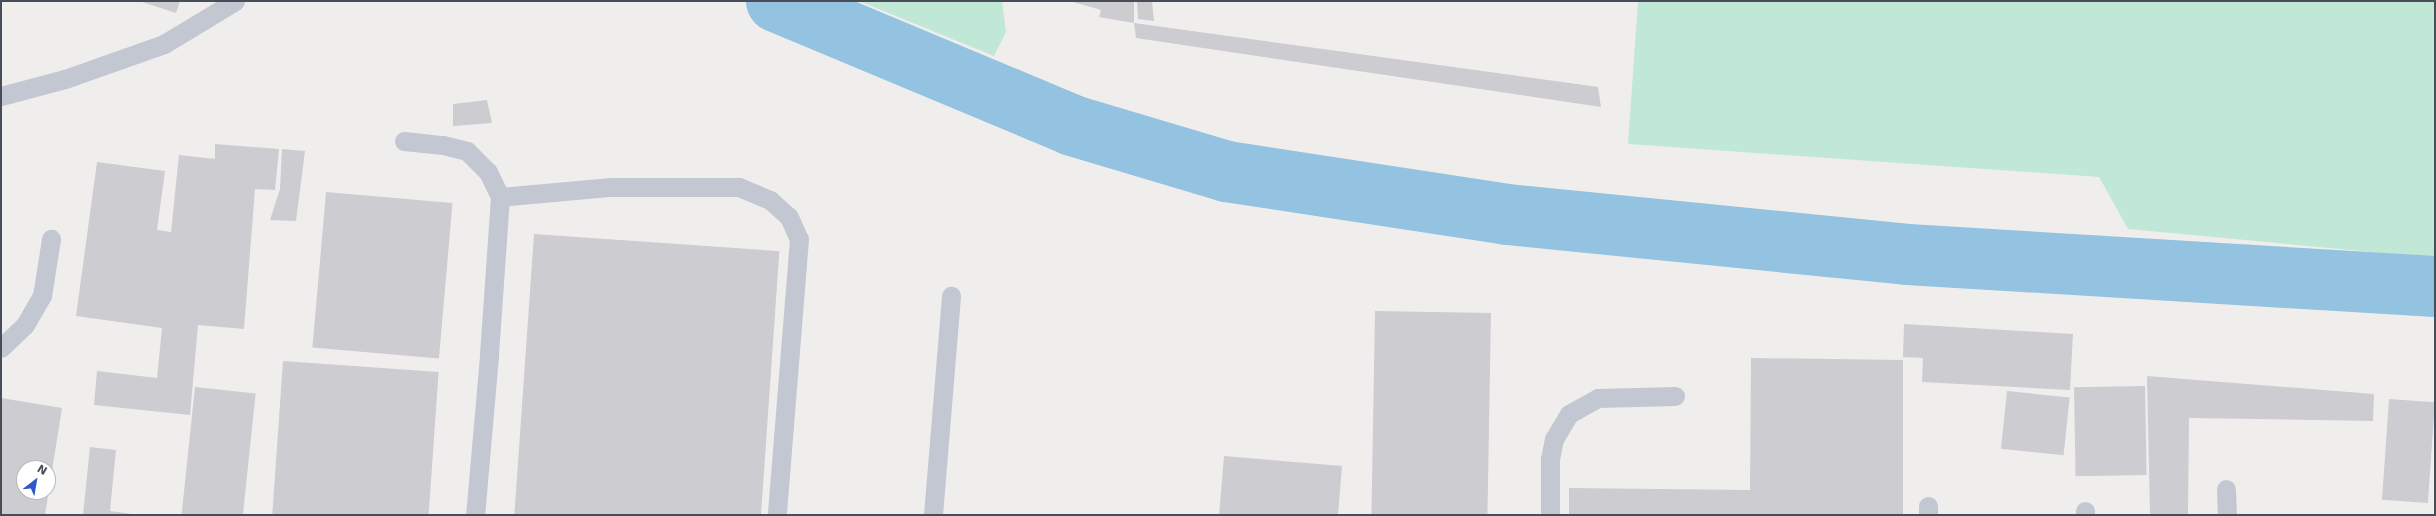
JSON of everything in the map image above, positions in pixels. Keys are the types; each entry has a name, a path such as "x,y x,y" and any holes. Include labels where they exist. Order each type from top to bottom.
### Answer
{"lane":[{"path":"1,96 65,79 164,44 235,1"},
{"path":"404,141 443,145 467,151 488,172 500,197 489,356 475,515"},
{"path":"500,197 609,187 739,187 770,200 789,217 799,239 777,515"},
{"path":"1,348 25,325 42,296 51,239"},
{"path":"933,515 951,296"},
{"path":"1550,515 1550,459 1554,439 1569,414 1598,398 1675,396"},
{"path":"2226,489 2227,515"}],"green space":[{"path":"859,1 1002,1 1006,32 994,56"},
{"path":"1638,1 2435,1 2435,258 2128,229 2099,177 1628,144"}],"building":[{"path":"139,1 180,1 176,13"},
{"path":"1070,1 1134,1 1134,23 1099,17 1101,10"},
{"path":"1137,1 1152,1 1154,21 1138,19"},
{"path":"1134,23 1598,87 1601,107 1136,38"},
{"path":"487,100 492,123 453,126 453,104"},
{"path":"215,144 279,149 275,190 255,189 244,329 198,325 190,415 94,405 97,371 157,378 162,328 76,316 97,162 165,171 157,230 171,232 179,155 215,159"},
{"path":"282,149 305,151 296,221 270,220 280,189"},
{"path":"326,192 453,203 439,358 312,347"},
{"path":"534,234 779,251 761,515 514,515"},
{"path":"1375,311 1491,313 1487,515 1371,515"},
{"path":"1904,324 2073,334 2070,390 1922,382 1923,358 1903,357"},
{"path":"1751,358 1903,360 1903,515 1569,515 1569,488 1750,490"},
{"path":"283,361 439,372 429,515 272,515"},
{"path":"2147,376 2374,394 2373,421 2189,418 2188,515 2150,515"},
{"path":"2145,386 2147,475 2076,476 2074,387"},
{"path":"195,387 256,393 243,515 182,514"},
{"path":"2007,391 2070,398 2064,455 2001,449"},
{"path":"1,398 62,408 54,460 16,460 16,500 47,500 45,515 1,515"},
{"path":"2389,399 2435,402 2428,503 2382,500"},
{"path":"90,447 116,450 110,511 139,515 83,515"},
{"path":"1224,456 1342,466 1338,515 1219,515"}],"waterway":[{"path":"776,1 1072,125 1226,171 1507,214 1907,254 2435,286"}]}
